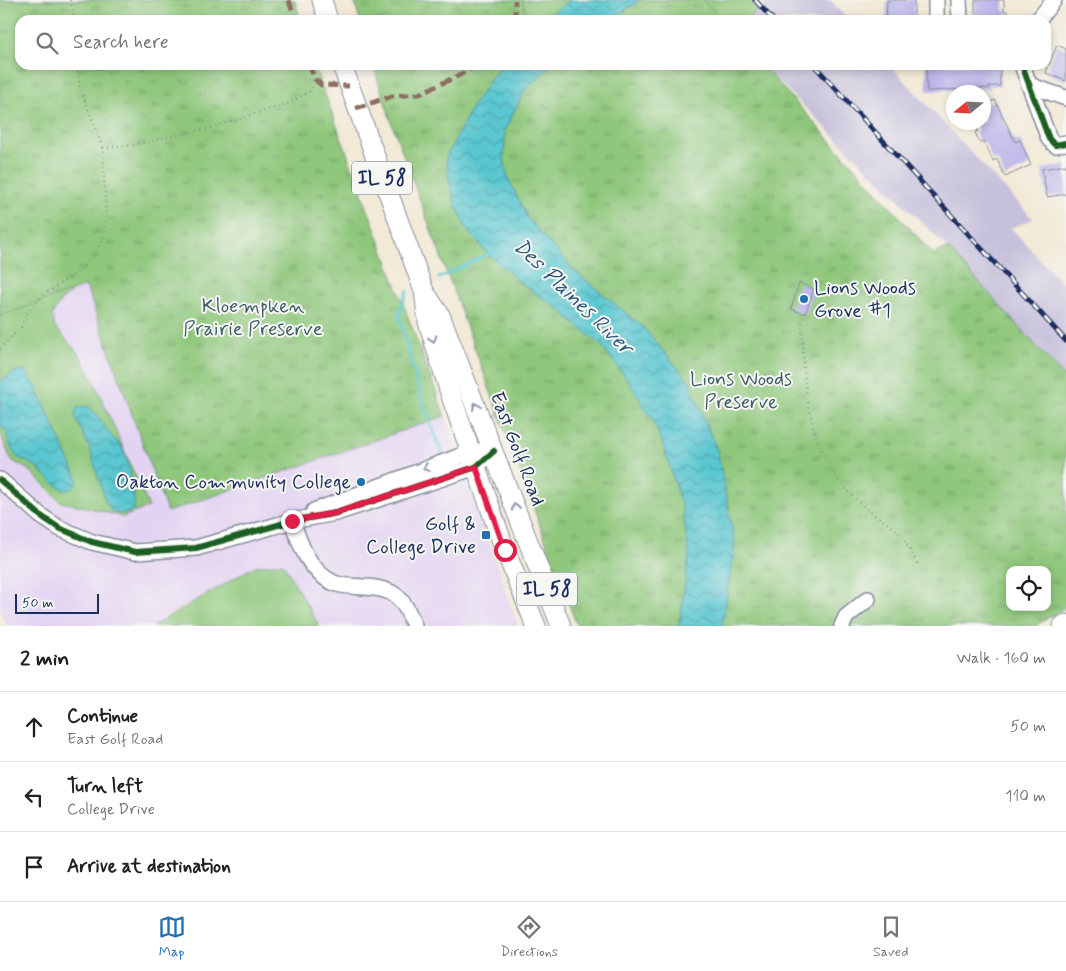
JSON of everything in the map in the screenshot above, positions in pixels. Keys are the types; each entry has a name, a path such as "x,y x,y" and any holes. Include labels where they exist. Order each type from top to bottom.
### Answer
{"main road":[{"path":"322,0 326,15"},
{"name":"East Golf Road","path":"344,70 424,291 428,322 450,393 505,550 536,626"},
{"name":"East Golf Road","path":"424,291 440,315 561,626"}],"street":[{"path":"936,0 936,15"},
{"path":"959,0 960,15"},
{"path":"1042,15 1054,0"},
{"path":"1024,70 1049,139 1056,145 1066,143"},
{"path":"1029,85 1066,98"},
{"path":"0,480 41,516 60,528 92,542 135,552 196,548 292,521 331,503 474,459 494,451"},
{"path":"292,521 303,552 317,570 340,585 392,591 407,607 414,626"},
{"path":"842,626 846,617 868,599"}],"path":[{"path":"70,0 74,15"},
{"path":"0,349 21,327 25,316 40,297 76,273 94,254 103,240 106,214 103,149 80,87 78,70"},
{"path":"103,149 132,145 206,128 287,104 310,91 317,81"},
{"path":"802,322 807,404 814,433 823,454 836,477 852,495 867,510 896,530 919,566"}],"shaded area":[{"path":"751,0 759,9 769,0 830,0 844,15 728,15"},
{"path":"767,70 895,70 946,125 946,130 950,130 1033,219 1011,228 1066,288 1066,379 948,248"},
{"name":"Oakton Community College","path":"86,286 167,512 445,416 518,626 7,626 0,611 0,316"}],"green space":[{"path":"0,0 295,0 299,15 15,15 15,57"},
{"name":"Kloempken Prairie Preserve","path":"0,0 295,0 299,15 15,15 15,70 316,70 445,416 167,512 86,286 0,316"},
{"path":"354,0 522,0 526,15 358,15"},
{"path":"522,0 570,0 550,15 526,15"},
{"path":"640,0 751,0 759,9 752,15 632,15"},
{"path":"640,0 703,0 716,15 618,15"},
{"path":"19,70 316,70 323,90 111,255 61,301 52,315 55,327 79,354 94,381 149,507 123,517 61,502 29,470 11,460 0,432 0,302 39,147"},
{"name":"Lions Woods Preserve","path":"375,70 767,70 933,254 948,248 1066,379 1066,607 1035,626 577,626 393,127"},
{"path":"283,563 319,626 153,626 255,566"}],"water":[{"path":"570,0 640,0 618,15 550,15"},
{"name":"Des Plaines River","path":"498,70 546,70 526,88 505,129 504,160 508,178 528,219 574,270 643,327 689,381 718,453 735,544 722,626 679,626 689,555 682,507 663,445 653,420 627,379 600,344 560,310 521,283 488,254 468,231 455,203 446,157 473,105"},
{"path":"19,370 27,372 36,387 78,480 73,488 65,490 60,488 34,465 16,455 5,431 0,425 0,381"},
{"path":"87,406 97,415 123,451 131,476 134,510 126,513 113,513 105,500 90,449 75,416 77,408"}],"building":[{"path":"887,0 914,0 914,15 886,15"},
{"path":"975,0 1004,0 1004,11 1007,11 1007,15 975,15"},
{"path":"1057,45 1066,49 1066,81 1046,73 1047,70 1051,70 1051,60"},
{"path":"926,70 1000,70 1000,86 946,85 946,90 927,91"},
{"path":"995,100 1015,142 1020,140 1031,165 1005,177 997,159 993,161 984,141 980,143 975,132 978,130 991,130 991,102"},
{"path":"1066,165 1066,194 1047,197 1042,169"},
{"name":"Lions Woods Grove #1","path":"799,283 814,289 805,314 791,309"}],"waterway":[{"path":"439,278 490,253"},
{"path":"407,291 399,315 422,401 442,454"}],"railway":[{"path":"755,0 768,15"},
{"path":"819,70 1066,341"}],"marked path":[{"path":"289,0 294,15"},
{"path":"515,0 515,15"},
{"path":"311,70 315,79 321,85 349,86"},
{"path":"356,108 392,96 419,94 468,70"}],"cycle path":[{"path":"1024,70 1049,139 1055,145 1066,143"},
{"path":"0,480 41,516 59,528 92,542 135,552 196,548 292,521 336,513 476,467 494,451"}],"place":[{"name":"Lions Woods Grove #1","path":"804,299"},
{"name":"Oakton Community College","path":"361,482"},
{"name":"Golf & College Drive","path":"486,535"}],"route":[{"path":"292,521 336,513 476,467 505,550"}]}
